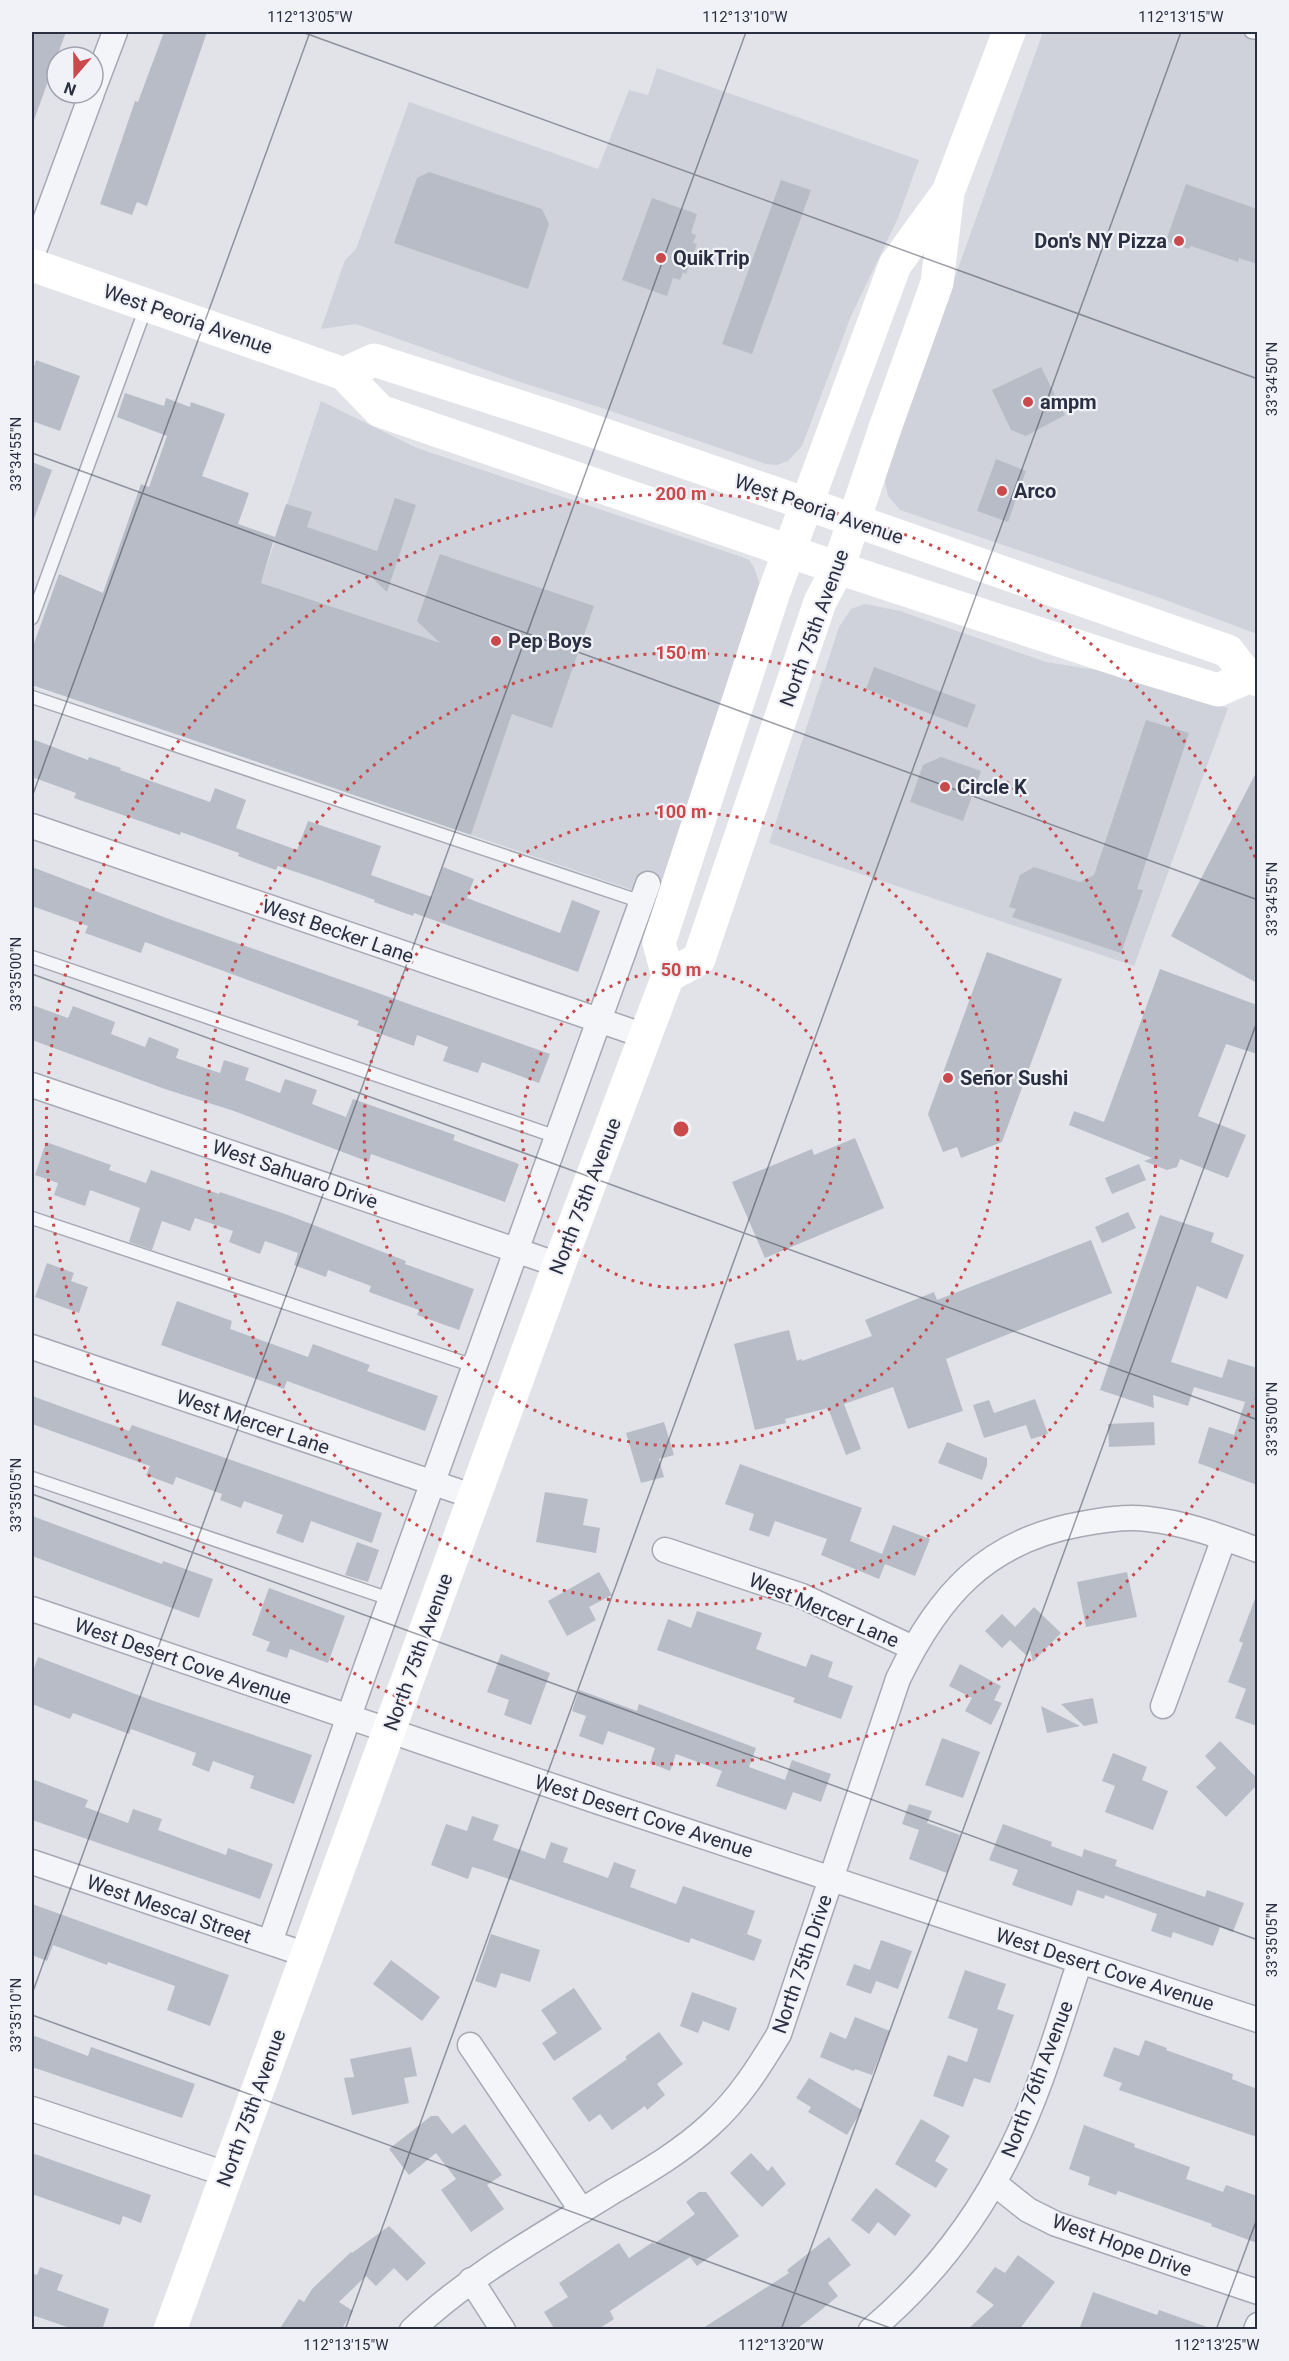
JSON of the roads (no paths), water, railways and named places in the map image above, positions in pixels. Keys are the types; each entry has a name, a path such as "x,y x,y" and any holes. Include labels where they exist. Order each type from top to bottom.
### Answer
{"main road":[{"name":"North 75th Avenue","path":"668,976 699,958 703,947 820,602 838,568 937,283 948,192 1009,32"},
{"name":"North 75th Avenue","path":"170,2330 559,1265 668,976 659,942 789,551 895,265 948,192"},
{"name":"West Peoria Avenue","path":"32,265 344,374 380,411 838,568 1218,690 1253,679 1228,651 807,504 471,391 374,360 344,374"},
{"path":"456,437 471,391"},
{"path":"688,858 704,869 705,878 693,929 703,947"}],"street":[{"path":"105,59 115,32"},
{"path":"32,256 38,218 87,105"},
{"name":"West Becker Lane","path":"32,826 645,1036"},
{"path":"270,1942 390,1599 645,893"},
{"name":"West Sahuaro Drive","path":"32,1084 559,1265"},
{"name":"West Mercer Lane","path":"32,1347 475,1497"},
{"name":"West Mercer Lane","path":"664,1550 802,1596 913,1648 934,1614 973,1573 1002,1553 1032,1538 1060,1528 1103,1520 1147,1519 1180,1524 1257,1550"},
{"path":"1163,1706 1224,1538"},
{"name":"West Desert Cove Avenue","path":"32,1609 388,1731 1257,2020"},
{"name":"North 75th Drive","path":"412,2330 471,2280 673,2155 710,2125 751,2079 779,2034 898,1679 913,1648"},
{"name":"West Mescal Street","path":"32,1862 307,1955"},
{"name":"North 76th Avenue","path":"870,2330 896,2308 936,2267 969,2224 994,2183 1024,2121 1080,1961"},
{"path":"470,2045 582,2211"},
{"path":"32,2109 226,2174"},
{"name":"West Hope Drive","path":"994,2183 1028,2210 1056,2224 1257,2292"},
{"path":"471,2280 503,2330"},
{"path":"1256,2330 1257,2325"}],"lane":[{"path":"1251,32 1257,33"},
{"path":"32,618 147,304"},
{"path":"32,697 645,893"},
{"path":"32,957 557,1137"},
{"path":"32,1218 474,1366"},
{"path":"32,1478 390,1599"}],"place":[{"name":"Don's NY Pizza","path":"1179,241"},
{"name":"QuikTrip","path":"661,258"},
{"name":"ampm","path":"1028,402"},
{"name":"Arco","path":"1002,491"},
{"name":"Pep Boys","path":"496,641"},
{"name":"Circle K","path":"945,787"},
{"name":"Señor Sushi","path":"948,1078"}]}
